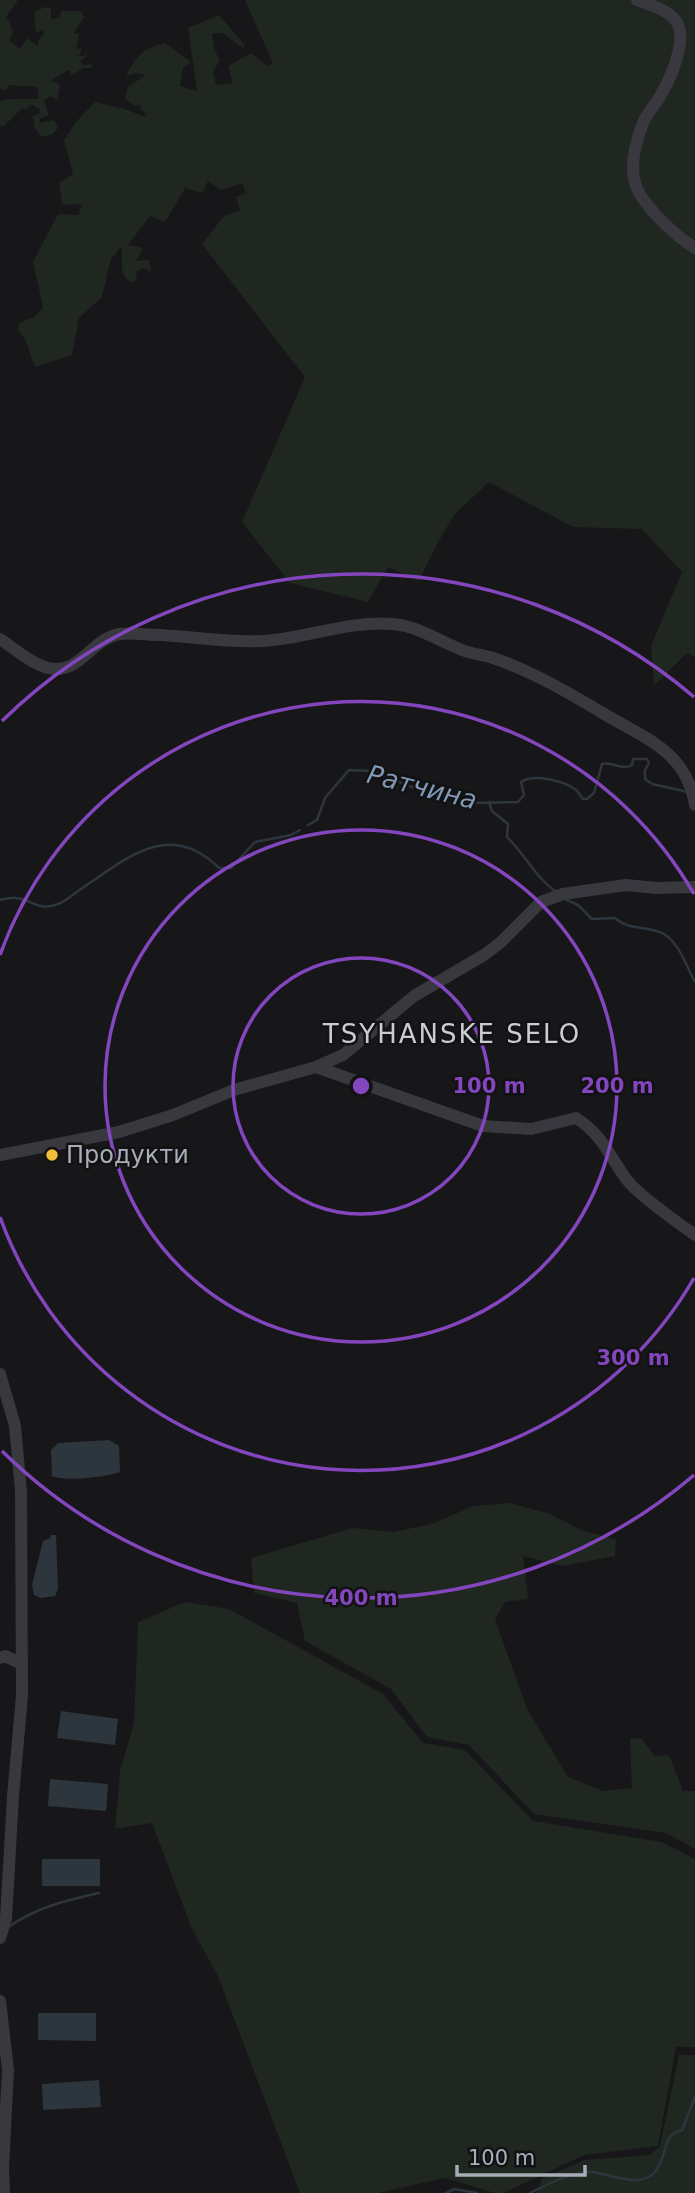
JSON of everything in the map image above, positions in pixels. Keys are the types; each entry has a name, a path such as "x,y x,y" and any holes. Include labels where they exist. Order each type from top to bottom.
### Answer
{"street":[{"path":"637,0 661,9 676,20 681,32 680,46 664,90 642,128 634,166 636,186 649,205 682,240 695,248"},
{"path":"0,639 55,670 67,668 95,645 119,634 259,641 288,639 362,625 393,624 416,629 462,650 494,659 580,700 661,748 677,761 693,789 695,805"},
{"path":"0,1155 119,1132 173,1115 234,1090 316,1067 343,1055 414,996 500,943 541,902 563,894 626,885 687,889 695,887"},
{"path":"316,1067 483,1126 531,1129 576,1118 589,1126 605,1143 628,1182 695,1235"},
{"path":"0,1374 15,1426 21,1491 22,1664 6,1919 0,1938"},
{"path":"0,1658 5,1656 22,1664"},
{"path":"0,2001 8,2070 4,2193"}],"shaded area":[{"path":"0,0 18,0 6,17 13,34 9,40 20,49 27,38 38,46 43,35 44,30 36,32 34,12 45,7 51,8 51,20 60,17 61,11 81,11 84,17 74,33 79,34 76,49 82,48 79,56 84,56 87,52 86,57 80,61 83,65 92,64 91,68 83,68 72,75 68,70 51,81 60,84 57,100 50,96 44,101 49,115 41,118 39,123 54,120 58,128 53,134 41,137 33,125 35,121 32,117 40,113 39,109 33,105 29,105 26,110 22,108 4,126 0,126 0,101 39,99 37,87 9,85 5,91 0,89"},
{"path":"245,0 695,0 695,657 687,653 654,686 651,646 682,572 642,529 573,527 489,482 454,515 419,581 388,567 368,602 290,583 242,522 305,377 202,244 224,216 240,210 236,197 246,193 242,183 221,190 208,181 202,193 185,188 165,222 150,216 128,245 143,248 136,261 149,260 151,272 143,268 136,272 133,283 125,278 120,247 111,258 102,297 79,318 72,355 35,367 25,339 18,330 19,323 34,317 43,307 33,262 58,214 78,215 82,204 62,205 59,183 73,174 64,140 95,102 145,117 140,105 134,106 125,99 128,87 146,75 136,73 126,76 141,54 157,45 165,43 191,62 183,68 180,86 197,91 188,28 219,15 245,45 243,48 222,33 212,33 214,49 220,60 213,72 216,85 233,83 228,66 251,53 267,66 273,63"},
{"path":"109,1440 119,1446 120,1472 86,1478 66,1479 52,1476 51,1450 58,1443"},
{"path":"510,1503 550,1514 583,1531 616,1539 615,1556 562,1566 523,1556 528,1599 505,1602 495,1619 527,1709 568,1777 603,1791 632,1788 630,1738 642,1739 655,1756 669,1755 683,1791 695,1791 695,1849 666,1833 534,1814 469,1745 427,1737 391,1689 305,1641 297,1603 254,1593 251,1558 353,1528 393,1532 432,1524 473,1506"},
{"path":"56,1535 58,1589 55,1596 41,1598 34,1595 32,1585 43,1541"},
{"path":"185,1602 229,1609 383,1694 423,1743 465,1750 533,1821 662,1842 695,1859 695,2047 676,2047 658,2146 584,2155 504,2193 495,2193 445,2178 378,2193 300,2193 218,1976 192,1929 152,1823 115,1829 120,1771 134,1723 138,1622"},
{"path":"61,1711 118,1719 115,1745 57,1738"},
{"path":"50,1779 108,1784 106,1811 48,1806"},
{"path":"42,1859 100,1859 100,1886 42,1886"},
{"path":"38,2013 96,2013 96,2041 38,2040"},
{"path":"679,2055 695,2055 695,2193 537,2193 542,2178 585,2160 650,2155 660,2146"},
{"path":"99,2080 101,2107 43,2110 42,2084"}],"waterway":[{"name":"Ратчина","path":"308,825 317,820 325,798 349,770 372,771 422,791 473,803 518,802 524,795 521,782 526,779 549,779 571,787 583,799 587,799 594,793 602,764 628,767 632,765 633,759 647,759 649,763 645,770 645,779 652,784 688,792"},
{"path":"489,802 492,811 508,824 507,837 541,879 555,891"},
{"name":"Ратчина","path":"0,900 22,899 45,907 58,904 132,856 148,848 165,845 183,846 201,854 219,868 231,868 255,842 291,835 300,830"},
{"path":"565,899 578,905 592,919 615,918 626,925 664,934 678,949 695,982"},
{"path":"8,1927 41,1910 99,1893"},
{"path":"530,2193 560,2179 584,2172 633,2180 649,2177 658,2168 670,2137 682,2130 695,2097"},
{"path":"446,2193 454,2189 477,2193"}],"place":[{"name":"Продукти","path":"52,1155"}],"district":[{"name":"TSYHANSKE SELO","path":"452,1034"}]}
